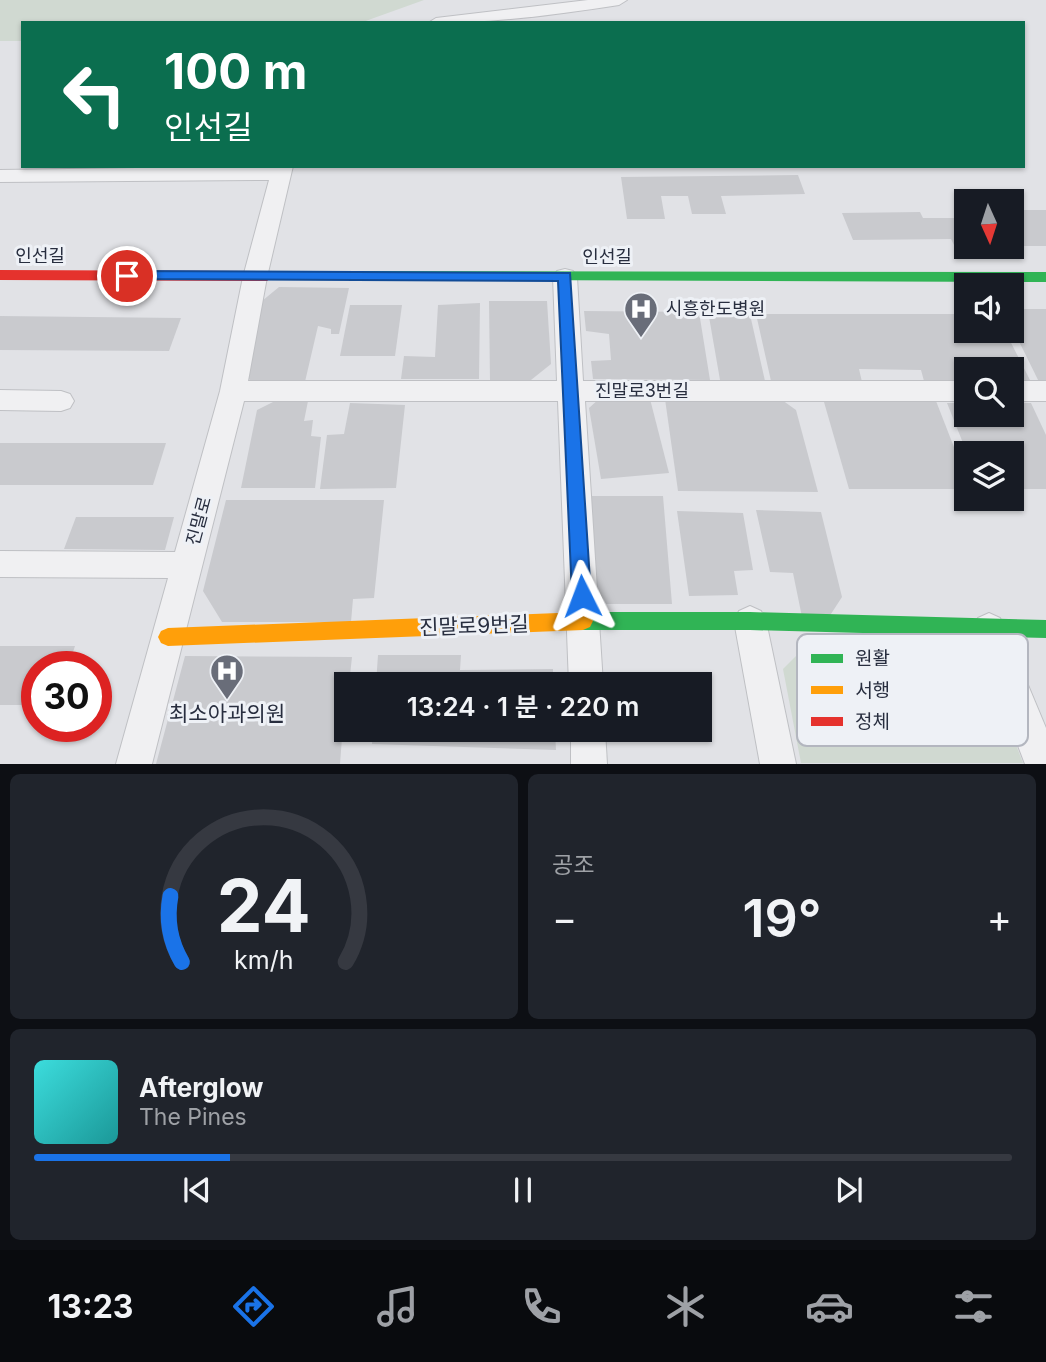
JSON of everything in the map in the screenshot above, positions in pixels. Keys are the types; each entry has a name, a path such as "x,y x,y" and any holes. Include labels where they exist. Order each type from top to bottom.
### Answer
{"street":[{"path":"455,21 619,0"},
{"path":"0,176 282,170"},
{"name":"진말로","path":"134,764 233,391 255,276 282,170"},
{"name":"인선길","path":"0,275 1046,277"},
{"path":"565,276 585,672"},
{"name":"진말로3번길","path":"233,391 954,391"},
{"path":"1024,391 1046,391"},
{"path":"0,400 61,401"},
{"path":"0,564 187,565"},
{"name":"진말로9번길","path":"168,637 583,621 750,621 1046,629"},
{"path":"750,621 778,764"},
{"path":"989,628 991,634"},
{"path":"1028,726 1043,764"},
{"path":"588,742 589,764"}],"shaded area":[{"path":"0,0 424,0 366,21 21,21 21,41 0,41"},
{"path":"797,655 797,742 783,669"},
{"path":"798,746 1016,746 1023,763 801,763"}],"building":[{"path":"798,175 805,194 721,196 726,214 692,214 688,196 661,196 665,219 627,219 621,177"},
{"path":"1024,210 1046,210 1046,246 1024,246"},
{"path":"920,212 923,218 954,218 954,245 951,239 853,240 842,213"},
{"path":"279,287 349,288 339,334 331,334 331,329 318,326 304,386 259,386 243,375 262,301"},
{"path":"489,301 547,301 551,364 531,380 490,381"},
{"path":"480,303 479,379 401,379 404,356 435,357 438,305"},
{"path":"350,305 402,305 395,356 340,356"},
{"path":"1024,309 1046,309 1046,386 1041,386 1020,343 1024,343"},
{"path":"749,310 765,381 720,380 708,311"},
{"name":"시흥한도병원","path":"584,311 699,312 710,380 593,379 591,361 611,360 609,334 586,331"},
{"path":"756,314 954,314 954,343 1011,343 1018,357 954,357 954,381 924,381 921,370 859,369 862,382 771,381"},
{"path":"0,316 181,318 169,351 0,350"},
{"path":"1024,368 1030,380 1024,380"},
{"path":"599,399 650,399 669,473 601,479 589,408"},
{"path":"665,399 782,400 796,410 818,492 678,491"},
{"path":"275,401 308,401 304,421 313,420 311,436 321,437 315,488 241,488 257,410"},
{"path":"936,401 954,447 954,489 849,489 824,402"},
{"path":"350,403 405,405 396,488 320,489 327,435 344,434"},
{"path":"947,403 954,403 954,420"},
{"path":"1024,403 1031,403 1046,435 1046,489 1024,489 1024,441 962,441 957,427 1024,427"},
{"path":"0,443 166,443 153,485 0,485"},
{"path":"591,496 663,496 672,604 606,604 595,586"},
{"path":"226,500 384,500 374,598 353,599 351,622 222,622 203,591"},
{"path":"756,510 821,512 842,597 829,617 802,617 793,573 770,572"},
{"path":"677,511 743,513 753,570 734,571 738,595 689,596"},
{"path":"76,517 174,517 165,550 64,549"},
{"path":"0,646 75,646 73,651 21,651 21,705 0,705"},
{"path":"378,655 461,655 460,670 553,669 553,672 377,672"},
{"path":"185,656 352,657 350,672 334,672 334,742 342,742 340,764 156,764"},
{"path":"556,742 556,750 372,744"}],"traffic: fast":[{"path":"267,276 1046,277"},
{"path":"583,621 750,621 1046,629"}],"traffic: slow":[{"path":"168,637 583,621"}],"traffic: jam":[{"path":"0,275 267,276"}],"place":[{"name":"시흥한도병원","path":"641,339"},
{"name":"최소아과의원","path":"227,701"}],"route":[{"path":"127,276 565,276 582,596"}]}
